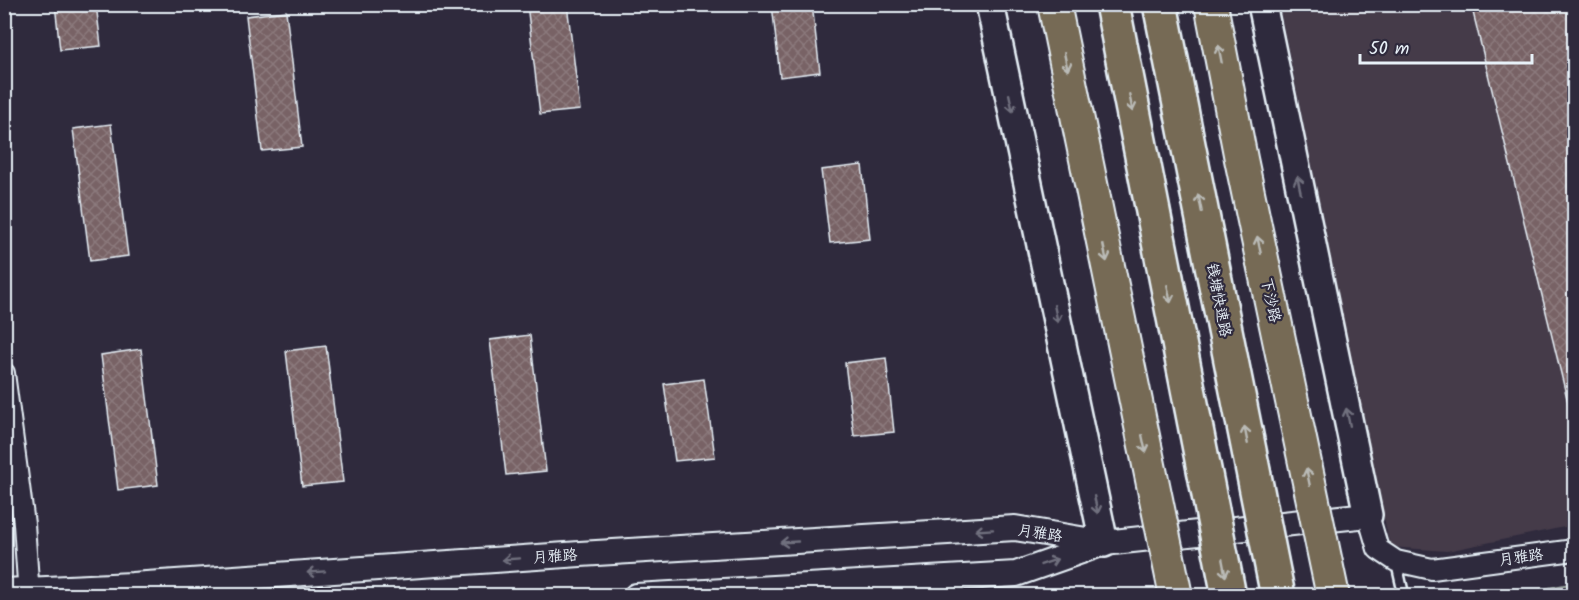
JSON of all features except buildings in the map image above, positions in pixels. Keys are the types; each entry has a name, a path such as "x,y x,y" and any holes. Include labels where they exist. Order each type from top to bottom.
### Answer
{"highway":[{"path":"1112,4 1229,596"},
{"name":"钱塘快速路","path":"1160,4 1278,596"}],"main road":[{"path":"990,4 1104,543"},
{"path":"1054,4 1176,596"},
{"name":"下沙路","path":"1211,4 1241,159 1333,596"},
{"path":"1262,4 1368,515"}],"street":[{"path":"4,373 24,524 29,593"},
{"name":"月雅路","path":"636,596 1016,574 1104,543 1368,515"},
{"path":"1368,515 1378,549 1396,561"},
{"name":"月雅路","path":"4,591 29,593 522,558 1015,528 1104,543"},
{"name":"月雅路","path":"1396,561 1432,569 1575,550"}],"lane":[{"path":"1396,561 1404,596"}],"shaded area":[{"path":"1279,5 1574,5 1574,525 1447,551 1390,547"}],"green space":[{"path":"1574,583 1574,595 1510,595"}]}
